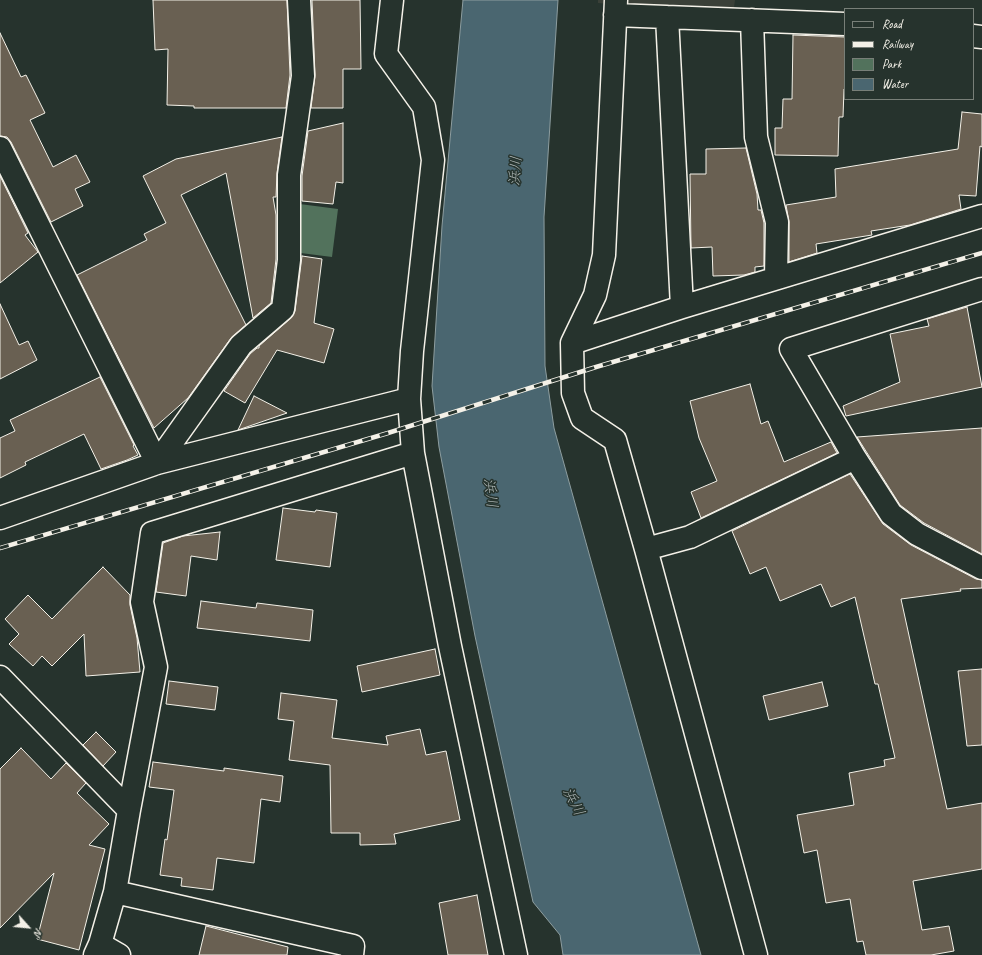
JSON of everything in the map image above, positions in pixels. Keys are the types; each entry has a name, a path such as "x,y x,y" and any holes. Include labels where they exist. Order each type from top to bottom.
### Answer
{"street":[{"path":"157,463 241,345 283,309 289,260 289,175 303,76 299,0"},
{"path":"392,0 386,54 424,107 433,160 412,351 409,398 414,453 450,646 516,955"},
{"path":"756,955 615,440 582,418 573,393 572,344 596,295 604,255 615,7 667,17 844,24"},
{"path":"667,17 682,307"},
{"path":"752,20 756,137 777,222 776,278"},
{"path":"0,148 157,463"},
{"path":"572,344 682,307 982,216"},
{"path":"982,289 791,349 854,458 891,514 917,534 982,568"},
{"path":"0,518 157,463 409,398"},
{"path":"119,955 97,950 115,892 156,667 142,602 152,533 414,453"},
{"path":"646,549 690,537 854,458"},
{"path":"0,677 129,810"},
{"path":"115,892 353,946 352,955"}],"shaded area":[{"path":"598,0 735,0 733,15 598,3"}],"green space":[{"path":"292,203 338,209 332,257 293,252"}],"water":[{"name":"浜川","path":"463,0 558,0 544,217 545,366 554,428 701,955 563,955 560,935 533,902 475,636 439,447 432,386 442,226"}],"building":[{"path":"153,0 287,0 290,75 286,108 194,108 194,106 167,105 168,49 155,50"},
{"path":"312,0 360,0 361,69 343,69 343,108 311,108 315,75"},
{"path":"0,33 21,77 26,75 45,113 30,120 53,167 76,155 90,182 75,189 83,206 51,222 11,142 7,137 0,136"},
{"path":"793,35 844,37 843,117 839,117 838,156 775,155 775,128 782,128 783,99 792,99"},
{"path":"962,112 982,114 982,147 980,146 976,196 959,195 961,209 910,225 871,231 872,235 816,244 817,253 789,262 789,222 786,205 836,197 835,169 958,149"},
{"path":"343,123 343,183 336,182 333,204 302,201 302,176 308,131"},
{"path":"282,137 277,173 276,197 273,197 276,215 276,259 271,303 253,318 226,173 181,195 246,325 231,338 188,398 154,428 77,275 147,240 144,234 166,223 143,176 176,159"},
{"path":"746,148 757,194 758,210 761,210 764,223 764,266 755,267 755,272 744,275 713,276 712,247 691,248 690,174 706,174 706,149"},
{"path":"0,176 28,233 25,235 38,252 0,283"},
{"path":"302,256 322,259 314,323 334,329 324,363 277,350 245,403 224,391 250,354 259,348 259,346 291,318 295,311"},
{"path":"0,304 19,345 28,341 37,360 0,379"},
{"path":"967,307 982,387 846,416 843,406 900,382 890,334 929,326 927,319"},
{"path":"100,377 138,455 101,469 84,434 25,462 26,465 0,478 0,438 15,431 10,420"},
{"path":"750,384 761,424 768,421 784,462 831,442 837,453 701,518 691,492 717,481 699,438 690,401"},
{"path":"254,396 287,413 238,430"},
{"path":"982,428 982,554 924,523 900,505 857,437"},
{"path":"850,474 883,524 911,545 976,579 982,580 982,588 960,589 961,591 901,599 947,809 982,803 982,869 913,881 922,930 949,926 954,951 931,955 866,955 863,941 857,942 850,899 826,903 817,850 804,853 797,815 854,805 849,773 885,766 884,760 895,758 878,684 875,684 855,597 831,607 821,584 780,601 766,567 750,574 732,531"},
{"path":"283,508 337,513 330,567 276,560"},
{"path":"220,532 217,560 191,556 186,596 156,592 163,543 183,536"},
{"path":"103,567 130,595 130,605 137,638 140,672 86,676 84,634 52,666 42,656 33,666 9,644 19,634 5,619 28,595 52,619"},
{"path":"201,601 256,608 257,603 313,610 310,641 197,628"},
{"path":"435,649 440,675 362,692 357,666"},
{"path":"982,669 982,745 967,746 958,671"},
{"path":"169,681 218,687 215,710 166,704"},
{"path":"822,682 828,706 769,720 763,696"},
{"path":"281,693 337,700 332,738 388,745 386,736 420,729 426,755 446,751 460,820 394,834 396,844 360,845 360,833 331,833 330,765 289,760 294,721 278,719"},
{"path":"96,732 116,752 103,766 83,745"},
{"path":"21,748 51,779 66,763 86,783 77,793 109,824 89,845 105,849 79,950 37,939 54,873 0,928 0,769"},
{"path":"153,762 224,771 224,768 283,776 280,802 261,799 254,863 217,858 213,890 181,886 182,878 160,875 165,839 167,840 174,790 149,787"},
{"path":"477,895 488,955 448,955 439,903"},
{"path":"206,926 288,947 287,955 199,955"}],"railway":[{"path":"0,548 388,433 596,367 982,253"}]}
